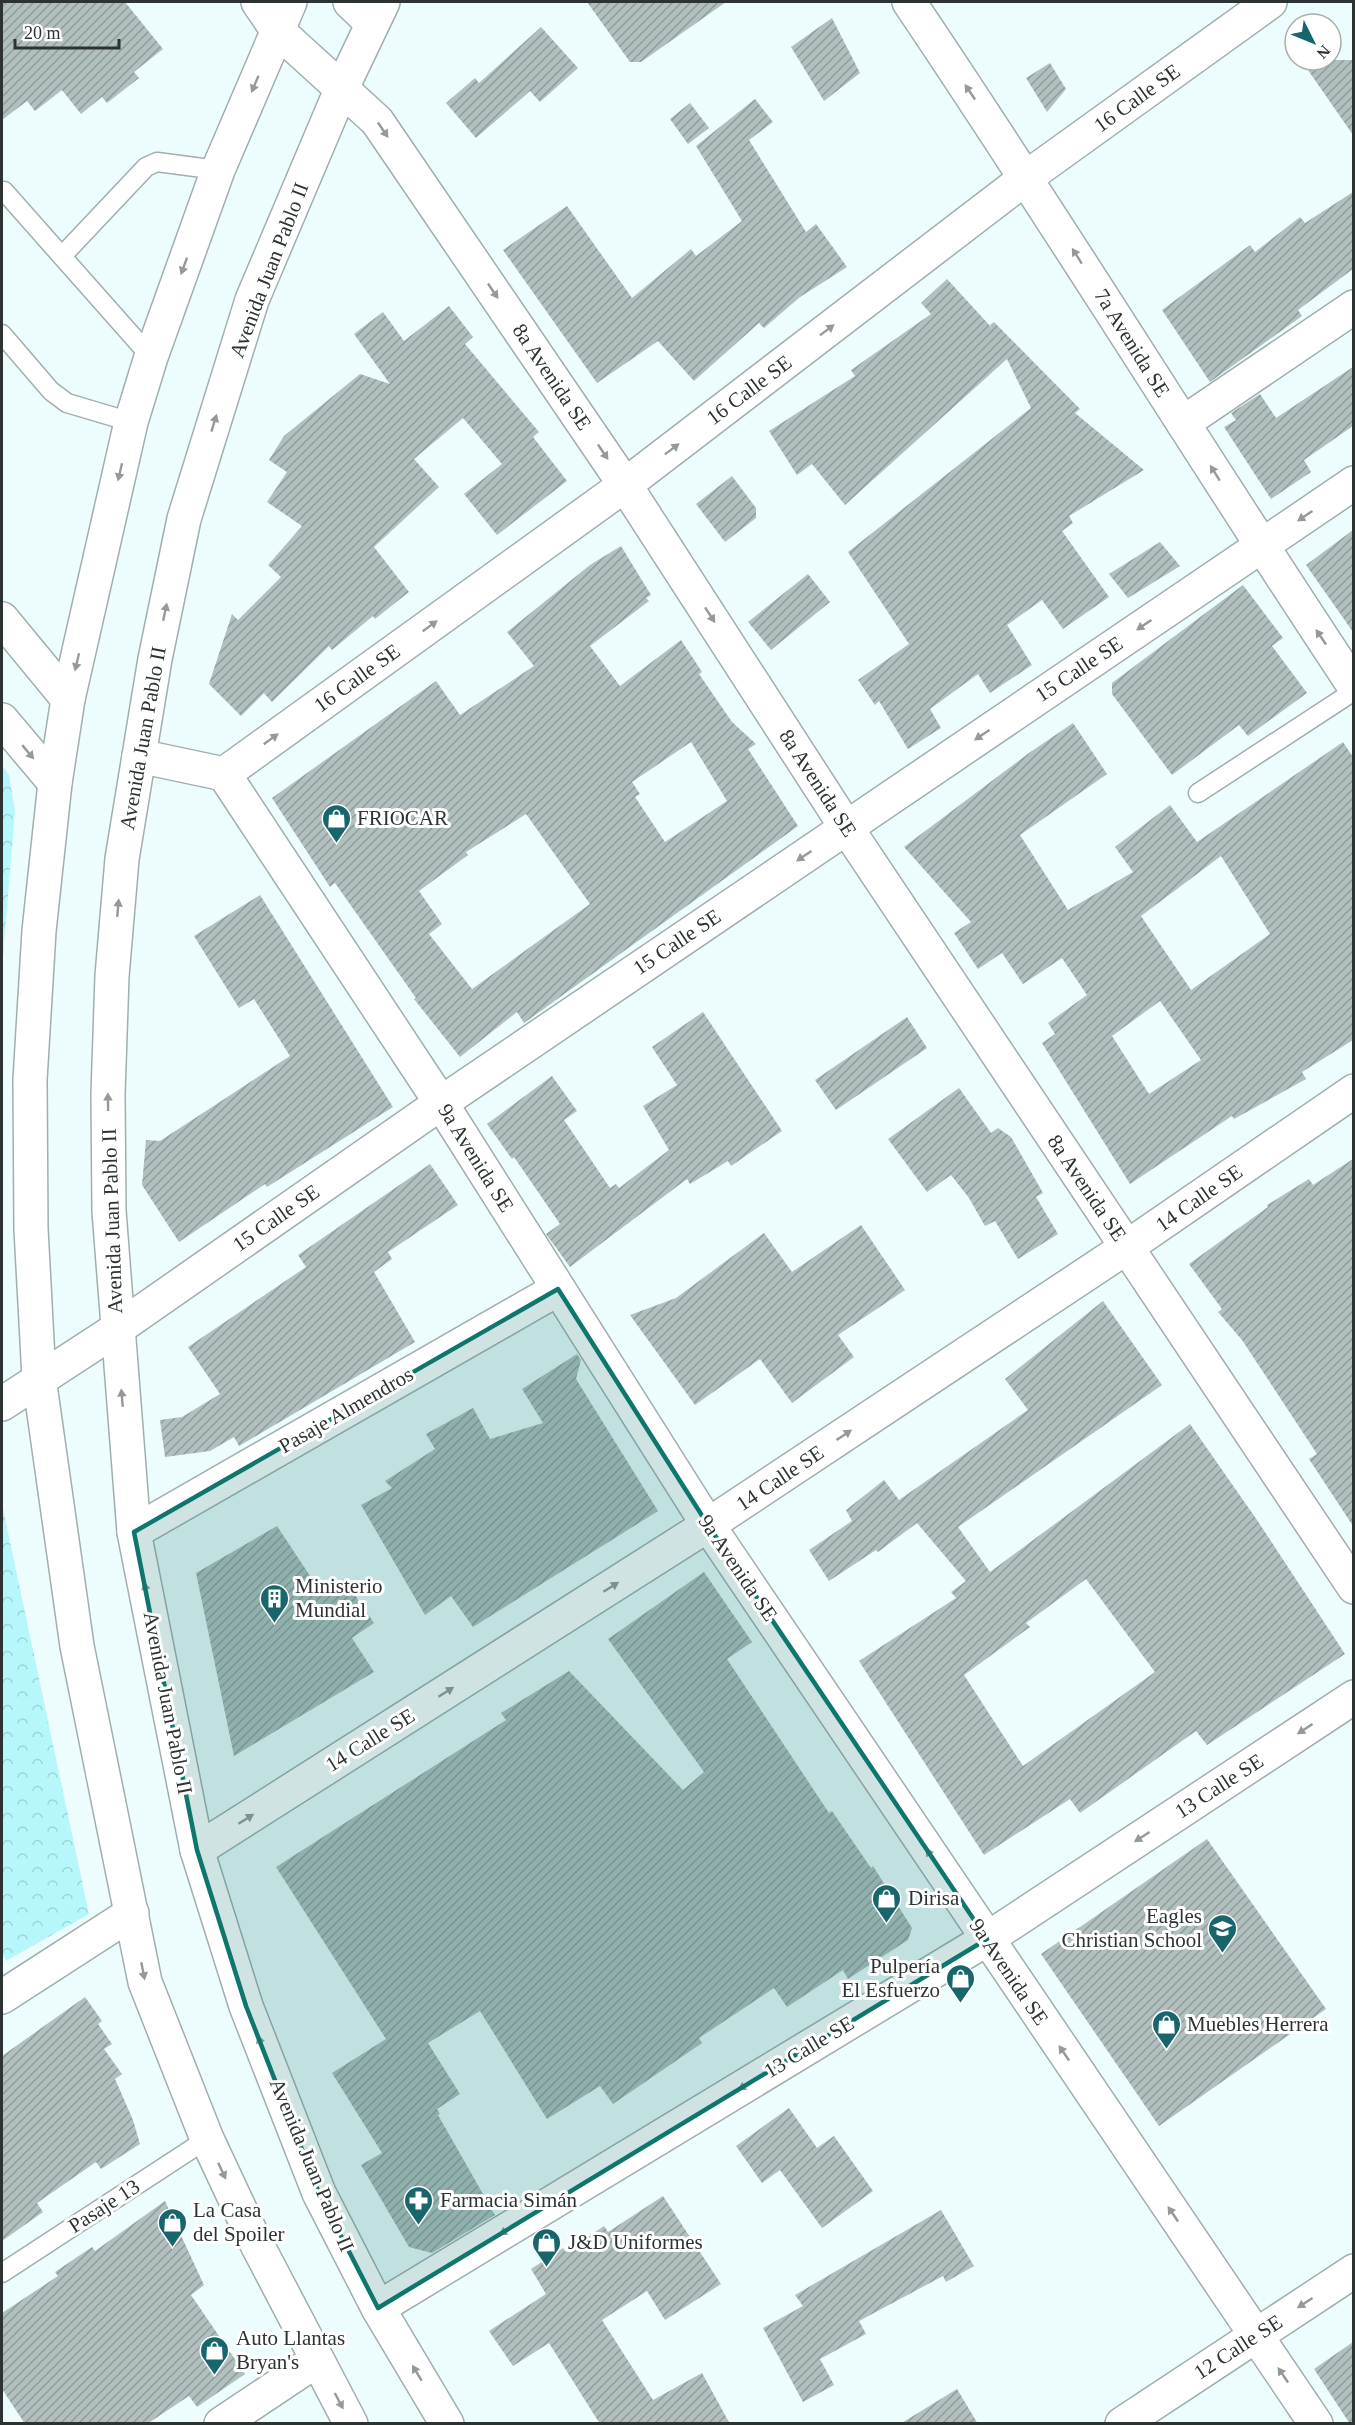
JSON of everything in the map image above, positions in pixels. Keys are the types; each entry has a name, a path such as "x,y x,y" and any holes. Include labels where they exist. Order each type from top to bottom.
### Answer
{"main road":[{"name":"8a Avenida SE","path":"258,2 284,16 341,90 377,120 625,485 846,827 1353,1587"},
{"name":"7a Avenida SE","path":"909,2 1027,177 1261,546 1353,686"},
{"name":"16 Calle SE","path":"224,774 625,485 1027,177 1270,2"},
{"name":"Avenida Juan Pablo II","path":"368,9 341,90 252,300 184,519 155,659 122,859 112,976 108,1106 110,1211 117,1329 134,1532 197,1850 246,2006 315,2182 378,2308 447,2424"},
{"path":"284,16 218,170 151,357 131,422 68,699 55,783 39,931 30,1080 31,1229 39,1378 77,1646 145,1982 207,2139 351,2424"},
{"path":"1183,423 1353,307"},
{"name":"15 Calle SE","path":"2,1404 117,1329 441,1103 1353,483"},
{"path":"2,619 68,699"},
{"path":"2,720 55,783"},
{"path":"139,756 224,774"},
{"name":"9a Avenida SE","path":"224,774 441,1103 708,1525 1316,2424"},
{"name":"14 Calle SE","path":"197,1850 708,1525 1127,1247 1353,1091"},
{"name":"Pasaje Almendros","path":"134,1532 558,1289"},
{"name":"13 Calle SE","path":"378,2308 987,1940 1353,1697"},
{"path":"2,1997 132,1913"},
{"name":"12 Calle SE","path":"1122,2424 1353,2271"},
{"path":"221,2424 317,2360"}],"lane":[{"path":"62,256 146,167 157,162 218,170"},
{"path":"4,190 151,357"},
{"path":"2,334 51,391 67,403 131,422"},
{"path":"1198,793 1353,691"},
{"name":"Pasaje 13","path":"2,2273 207,2139"}],"highlighted area":[{"path":"558,1289 708,1525 987,1939 378,2308 319,2193 246,2006 197,1850 134,1532"}],"green space":[{"path":"2,765 9,775 15,811 2,968"},
{"path":"2,1504 89,1914 6,1961 2,1954"}],"building":[{"path":"2,2 125,2 163,49 134,72 139,78 107,103 102,97 81,114 62,90 35,111 27,101 2,120"},
{"path":"587,2 726,2 641,62 630,62"},
{"path":"832,18 860,73 824,101 791,47"},
{"path":"541,27 578,68 540,102 530,91 476,138 446,103 475,78 479,83"},
{"path":"1343,60 1353,60 1353,135 1309,72 1343,72"},
{"path":"1050,63 1066,89 1047,112 1026,78"},
{"path":"755,99 773,122 749,140 806,232 816,224 847,267 800,297 764,328 759,323 694,381 658,341 597,383 503,250 567,206 632,298 691,249 696,256 742,221 696,146"},
{"path":"690,103 709,128 688,144 670,119"},
{"path":"1353,192 1353,269 1298,310 1302,316 1210,382 1162,310 1250,245 1255,252 1300,217 1305,223"},
{"path":"947,279 992,328 990,325 994,322 1080,409 1075,413 1144,470 1069,516 1073,523 1062,531 1109,597 1063,629 1042,600 1007,625 1032,665 990,693 978,674 930,709 941,728 908,749 879,701 875,705 858,680 909,644 848,552 1031,408 1007,359 845,505 812,464 797,475 769,431 855,376 851,370 931,314 921,303"},
{"path":"449,306 473,337 465,344 539,432 533,437 567,481 497,535 464,494 502,464 463,418 414,459 439,487 374,547 409,592 375,619 373,616 332,650 329,646 272,702 264,693 241,716 209,684 232,614 238,620 281,577 268,565 302,526 267,502 287,472 269,460 284,436 360,374 390,384 354,334 383,312 404,341"},
{"path":"1353,367 1353,426 1304,460 1311,472 1271,499 1224,427 1236,420 1231,413 1260,394 1276,418"},
{"path":"732,476 756,508 756,518 725,542 696,504"},
{"path":"1353,530 1353,632 1306,565"},
{"path":"1160,542 1180,566 1128,598 1109,574"},
{"path":"621,546 651,595 646,598 649,601 590,646 620,686 681,640 702,672 699,674 732,722 756,744 748,749 798,826 524,1023 517,1012 460,1057 414,999 416,998 335,883 330,887 272,798 436,681 460,715 534,666 507,632 590,565","holes":["691,742 727,801 665,842 635,797 640,794 632,782","526,814 590,904 472,989 429,934 442,924 419,891 468,855 466,852"]},
{"path":"808,574 830,602 771,650 748,622"},
{"path":"1243,585 1283,638 1272,646 1307,693 1248,736 1239,725 1172,775 1112,694 1112,683"},
{"path":"1073,723 1107,774 1020,835 1068,910 1133,872 1115,847 1170,805 1197,842 1343,742 1353,757 1353,1040 1302,1072 1306,1079 1234,1119 1232,1116 1130,1184 1042,1043 1055,1034 1048,1023 1087,995 1062,958 1023,984 1002,953 978,969 954,933 971,922 904,847 1029,753","holes":["1221,856 1270,934 1191,990 1141,916","1160,1001 1201,1060 1149,1094 1112,1036"]},
{"path":"260,895 393,1107 267,1187 265,1184 179,1242 142,1185 146,1140 160,1141 290,1056 254,999 239,1008 194,936"},
{"path":"703,1012 782,1131 731,1166 728,1161 690,1184 687,1179 570,1267 546,1234 560,1224 514,1157 512,1159 487,1124 552,1076 577,1111 564,1120 610,1188 616,1184 619,1188 669,1150 643,1106 677,1085 652,1047"},
{"path":"907,1017 927,1048 836,1110 815,1080"},
{"path":"959,1088 991,1133 998,1128 1011,1137 1043,1193 1036,1197 1058,1234 1018,1259 995,1221 985,1226 969,1198 951,1175 927,1192 888,1139"},
{"path":"1353,1159 1353,1526 1309,1459 1317,1454 1242,1340 1218,1312 1222,1309 1189,1264 1268,1207 1267,1205 1309,1179 1313,1185"},
{"path":"430,1164 458,1205 388,1252 392,1259 374,1272 415,1342 239,1446 234,1437 210,1451 165,1457 160,1420 182,1417 220,1394 188,1347 306,1267 298,1255"},
{"path":"861,1225 905,1290 838,1335 854,1357 792,1403 760,1359 695,1405 630,1315 676,1298 764,1233 792,1272"},
{"path":"1103,1301 1162,1385 958,1527 990,1572 1190,1424 1257,1520 1345,1654 1207,1745 1196,1731 1080,1813 1070,1799 984,1855 859,1661 956,1598 951,1592 966,1581 917,1523 878,1552 876,1550 829,1581 809,1550 852,1521 846,1510 884,1480 899,1500 1028,1410 1005,1379","holes":["1086,1579 1155,1672 1023,1766 964,1675 1030,1627 1026,1623"]},
{"path":"577,1354 581,1360 576,1379 658,1511 473,1627 451,1596 425,1615 361,1505 392,1488 385,1481 435,1449 426,1434 473,1408 490,1439 543,1423 522,1389"},
{"name":"Ministerio Mundial","path":"277,1526 322,1594 344,1579 374,1623 352,1638 374,1672 234,1756 196,1573"},
{"path":"704,1572 752,1642 727,1659 829,1813 832,1811 871,1868 873,1866 912,1928 908,1940 848,1979 843,1970 787,2007 774,1988 699,2038 702,2043 613,2104 600,2086 547,2119 480,2011 428,2043 460,2094 437,2109 440,2114 438,2115 495,2215 432,2253 409,2247 361,2165 382,2153 332,2073 386,2039 276,1867 506,1720 501,1713 569,1671 683,1790 704,1772 608,1639"},
{"path":"1207,1839 1326,2009 1159,2126 1041,1954"},
{"path":"85,1997 102,2021 98,2024 112,2044 104,2049 122,2074 115,2079 133,2120 140,2144 101,2169 96,2162 37,2203 43,2212 2,2241 2,2056"},
{"path":"789,2108 817,2148 834,2136 873,2191 822,2228 780,2170 762,2183 736,2146"},
{"path":"663,2196 721,2284 665,2320 647,2291 602,2320 653,2400 702,2373 730,2424 600,2424 549,2343 513,2366 489,2331 546,2294 531,2269 563,2248 566,2252 604,2226 608,2232"},
{"path":"165,2201 204,2285 191,2295 245,2374 197,2407 189,2396 147,2424 25,2424 2,2389 2,2313 58,2276 55,2272 92,2247 95,2251"},
{"path":"941,2210 974,2266 946,2282 943,2276 859,2321 866,2334 820,2359 834,2385 803,2402 763,2328 803,2306 795,2295"},
{"path":"1353,2342 1353,2424 1350,2424 1314,2369"},
{"path":"957,2389 978,2424 900,2424"}],"place":[{"name":"FRIOCAR","path":"336,844"},
{"name":"Ministerio Mundial","path":"274,1624"},
{"name":"Dirisa","path":"887,1924"},
{"name":"Eagles Christian School","path":"1223,1954"},
{"name":"Pulpería El Esfuerzo","path":"961,2004"},
{"name":"Muebles Herrera","path":"1166,2050"},
{"name":"Farmacia Simán","path":"419,2226"},
{"name":"La Casa del Spoiler","path":"172,2248"},
{"name":"J&D Uniformes","path":"547,2268"},
{"name":"Auto Llantas Bryan's","path":"215,2376"}]}
